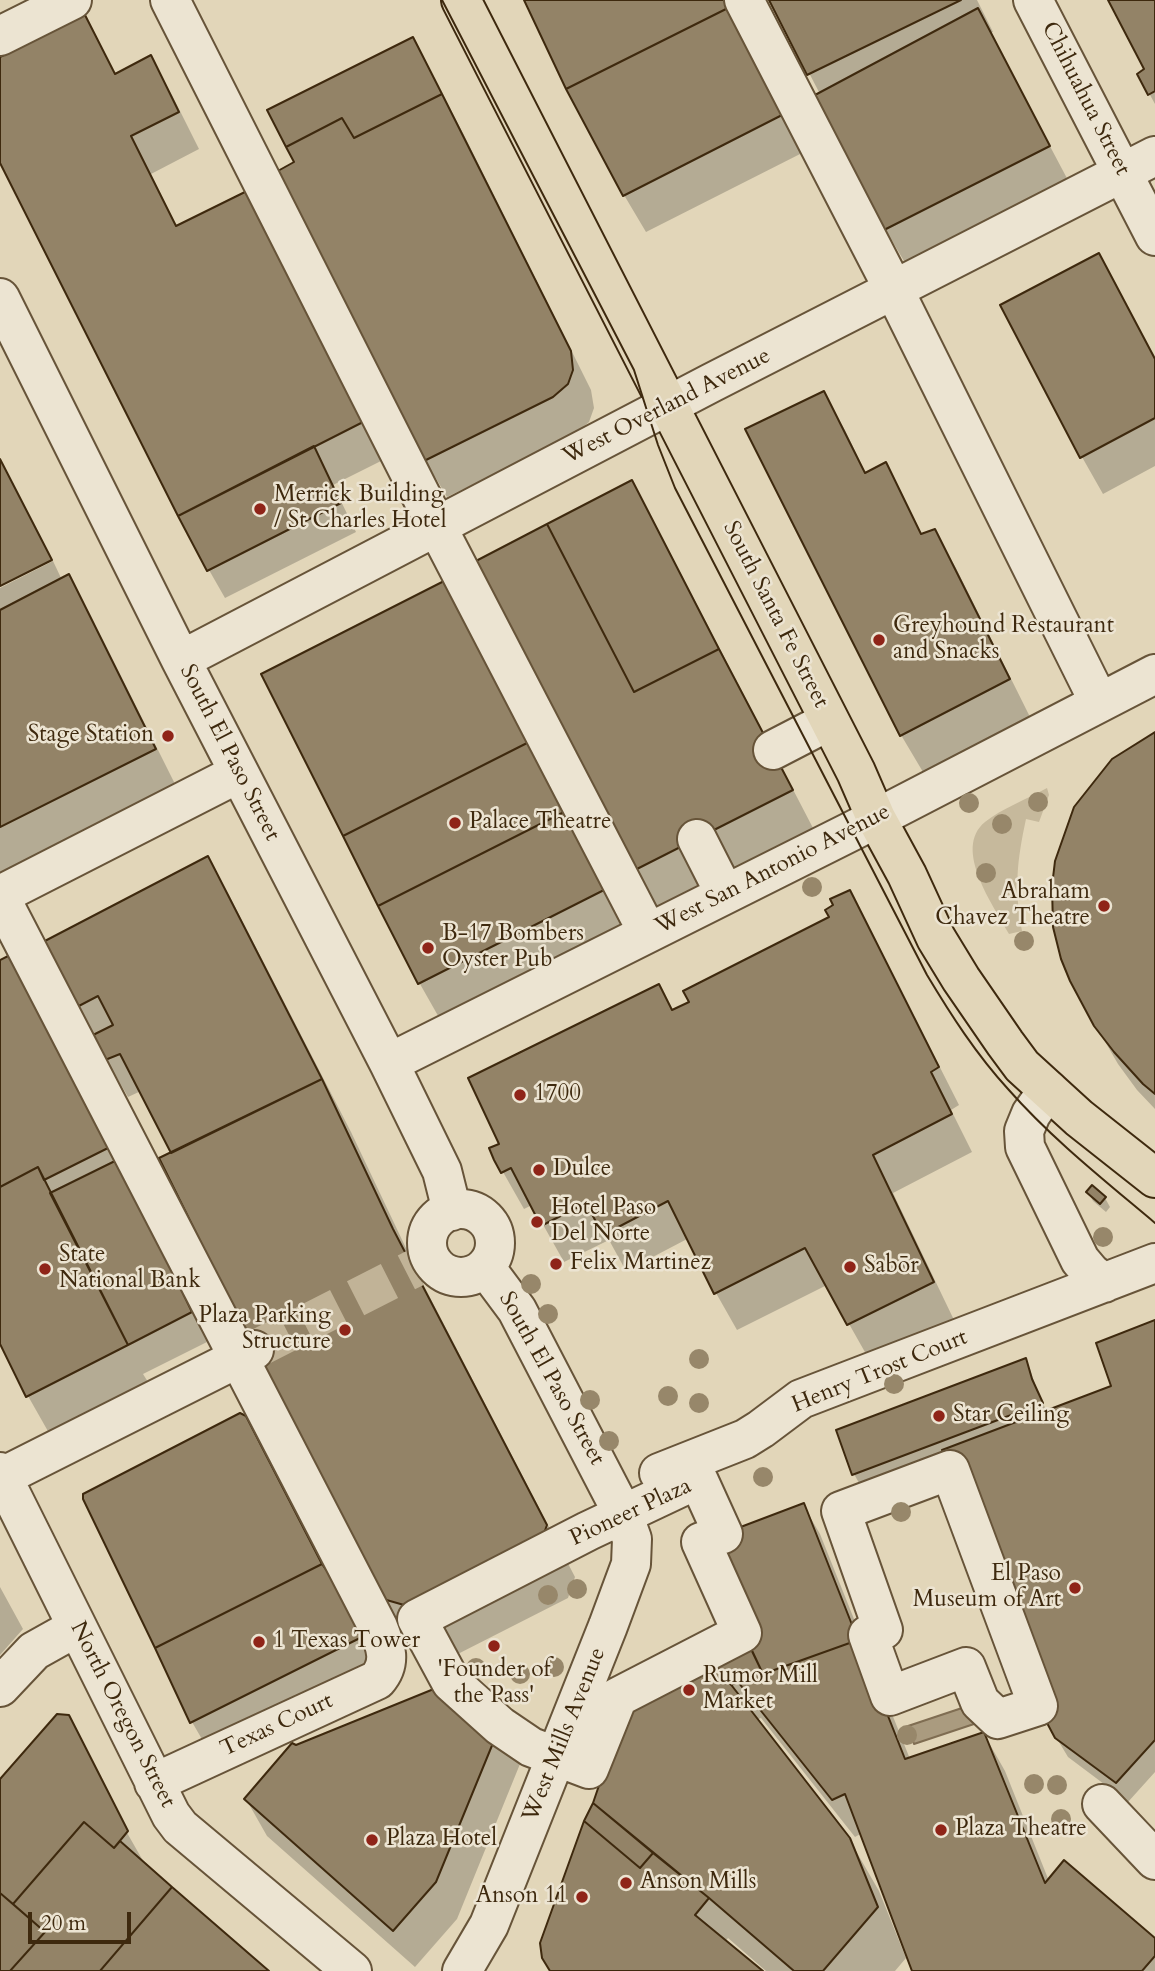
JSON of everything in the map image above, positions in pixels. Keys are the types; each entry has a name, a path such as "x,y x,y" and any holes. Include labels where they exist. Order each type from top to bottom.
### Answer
{"main road":[{"name":"South Santa Fe Street","path":"461,0 856,772 936,938 961,979 1023,1066 1079,1118 1155,1178"}],"street":[{"path":"0,36 72,0"},
{"path":"170,0 437,527 648,933"},
{"path":"744,0 894,290 1099,702"},
{"name":"Chihuahua Street","path":"1034,0 1139,165 1155,236"},
{"name":"West Overland Avenue","path":"181,660 669,405 1139,165"},
{"name":"South El Paso Street","path":"0,298 181,660 389,1063 442,1171 452,1211"},
{"name":"West San Antonio Avenue","path":"389,1063 1155,674"},
{"path":"773,750 828,721"},
{"path":"1,1475 246,1354 0,896 239,773"},
{"path":"697,839 724,894"},
{"path":"1048,1090 1031,1114 1024,1131 1025,1147 1080,1260 1104,1283"},
{"name":"South El Paso Street","path":"452,1211 473,1211 482,1217 494,1234 492,1257 485,1267 469,1276 449,1275 423,1264 429,1231 442,1215 452,1211"},
{"name":"Henry Trost Court","path":"618,1504 647,1478 745,1438 802,1399 1155,1263"},
{"name":"South El Paso Street","path":"485,1267 517,1310 618,1504"},
{"name":"Texas Court","path":"153,1783 377,1680 384,1671 387,1657 378,1627 246,1354"},
{"path":"950,1470 1038,1706 998,1719 980,1702 966,1667 890,1696 868,1635 883,1630 841,1511 950,1470"},
{"name":"North Oregon Street","path":"1,1475 171,1815 180,1827 352,1971"},
{"name":"Pioneer Plaza","path":"698,1479 723,1534 701,1542 742,1633 618,1697 589,1769 531,1746 500,1726 451,1682 417,1619 618,1504 698,1479"},
{"name":"West Mills Avenue","path":"462,1971 489,1925 631,1564 632,1539 618,1504"},
{"path":"0,1687 34,1651 77,1627"},
{"path":"1102,1804 1155,1860"}],"shaded area":[{"path":"1047,788 1049,795 1039,822 1026,819 1018,875 1022,931 1009,934 979,878 973,847 976,833 992,817"},
{"path":"974,1704 980,1722 914,1744 908,1726"}],"building":[{"path":"524,0 728,0 732,6 566,89"},
{"path":"769,0 961,0 807,75"},
{"path":"1108,0 1155,0 1155,91 1148,95 1137,74 1144,69"},
{"path":"732,6 788,112 623,196 566,89"},
{"path":"978,8 1050,146 884,230 815,95"},
{"path":"85,15 115,74 151,55 179,112 131,136 176,226 249,190 367,420 178,516 0,163 0,57"},
{"path":"413,37 442,94 354,138 342,118 286,147 267,110"},
{"path":"442,94 571,351 573,370 568,384 553,397 424,461 276,172 294,162 286,147 342,118 354,138"},
{"path":"1099,253 1155,359 1155,418 1080,458 1000,305"},
{"path":"824,391 865,473 886,462 921,534 935,529 1010,679 900,736 745,429"},
{"name":"Merrick Building / St Charles Hotel","path":"314,446 341,503 207,571 178,516"},
{"path":"0,459 52,560 0,586"},
{"path":"632,480 719,649 634,692 547,524"},
{"path":"547,524 634,692 719,649 793,790 631,872 474,562"},
{"path":"69,574 156,749 0,827 0,610"},
{"path":"448,579 531,741 343,836 261,674"},
{"name":"Abraham Chavez Theatre","path":"1155,732 1155,1094 1114,1052 1094,1026 1070,981 1053,927 1052,886 1055,861 1074,807 1112,759"},
{"name":"Palace Theatre","path":"531,741 566,811 378,906 343,836"},
{"path":"566,811 606,889 418,984 378,906"},
{"path":"208,856 322,1079 171,1153 120,1054 105,1060 91,1036 113,1025 98,996 75,1008 41,943"},
{"path":"850,890 939,1067 931,1072 952,1114 873,1155 934,1282 847,1325 805,1248 714,1294 668,1201 603,1235 586,1203 541,1226 511,1168 501,1173 494,1160 489,1148 499,1144 468,1078 659,984 672,1010 689,1002 683,991 829,917 825,910 833,905 830,899"},
{"path":"14,953 112,1146 44,1180 38,1167 0,1187 0,960"},
{"name":"Plaza Parking Structure","path":"322,1079 393,1229 547,1525 539,1547 418,1609 383,1599 254,1350 159,1158"},
{"path":"119,1159 192,1312 128,1345 50,1193"},
{"name":"State National Bank","path":"38,1167 128,1345 26,1397 0,1344 0,1187"},
{"path":"1092,1185 1106,1197 1100,1204 1086,1192"},
{"name":"El Paso Museum of Art","path":"1155,1320 1155,1740 1116,1783 1055,1738 1038,1706 942,1450 1111,1386 1096,1343"},
{"name":"Star Ceiling","path":"1026,1358 1043,1403 852,1475 836,1430"},
{"path":"240,1413 246,1416 322,1564 155,1648 83,1499 83,1494"},
{"path":"804,1503 858,1640 763,1674 701,1542"},
{"name":"1 Texas Tower","path":"322,1564 335,1582 362,1637 190,1723 155,1648"},
{"name":"Plaza Theatre","path":"858,1640 905,1759 984,1732 1045,1883 1064,1860 1155,1938 1155,1956 1142,1971 912,1971 845,1794 832,1800 738,1682 731,1685 715,1664 750,1647 763,1674"},
{"path":"715,1664 850,1838 878,1907 823,1971 794,1971 593,1803 626,1712"},
{"name":"Plaza Hotel","path":"451,1682 500,1726 436,1882 393,1931 244,1799 292,1743 296,1745"},
{"path":"57,1714 69,1715 128,1831 114,1848 84,1822 13,1904 0,1893 0,1779"},
{"path":"593,1803 653,1853 640,1868 584,1821"},
{"name":"Anson Mills","path":"584,1821 640,1868 653,1853 709,1898 695,1915 763,1971 550,1971 542,1958 540,1943"},
{"path":"84,1822 114,1848 120,1841 172,1887 100,1971 10,1971 45,1932 13,1904"},
{"path":"172,1887 269,1971 100,1971"},
{"path":"0,1893 45,1932 10,1971 0,1971"}],"tunnel":[{"path":"254,1350 415,1268"}],"tram line":[{"path":"442,0 634,370 675,488 927,975 996,1076 1042,1125 1155,1223"}],"place":[{"name":"Merrick Building / St Charles Hotel","path":"260,509"},
{"name":"Greyhound Restaurant and Snacks","path":"879,640"},
{"name":"Stage Station","path":"168,736"},
{"name":"Palace Theatre","path":"455,823"},
{"name":"Abraham Chavez Theatre","path":"1104,906"},
{"name":"B-17 Bombers Oyster Pub","path":"428,948"},
{"name":"1700","path":"520,1095"},
{"name":"Dulce","path":"539,1170"},
{"name":"Hotel Paso Del Norte","path":"537,1222"},
{"name":"Felix Martinez","path":"556,1264"},
{"name":"Sabōr","path":"850,1267"},
{"name":"State National Bank","path":"45,1269"},
{"name":"Plaza Parking Structure","path":"345,1330"},
{"name":"Star Ceiling","path":"939,1416"},
{"name":"El Paso Museum of Art","path":"1075,1588"},
{"name":"1 Texas Tower","path":"259,1642"},
{"name":"'Founder of the Pass'","path":"494,1646"},
{"name":"Rumor Mill Market","path":"689,1690"},
{"name":"Plaza Theatre","path":"941,1830"},
{"name":"Plaza Hotel","path":"372,1840"},
{"name":"Anson Mills","path":"626,1883"},
{"name":"Anson 11","path":"582,1897"}]}
